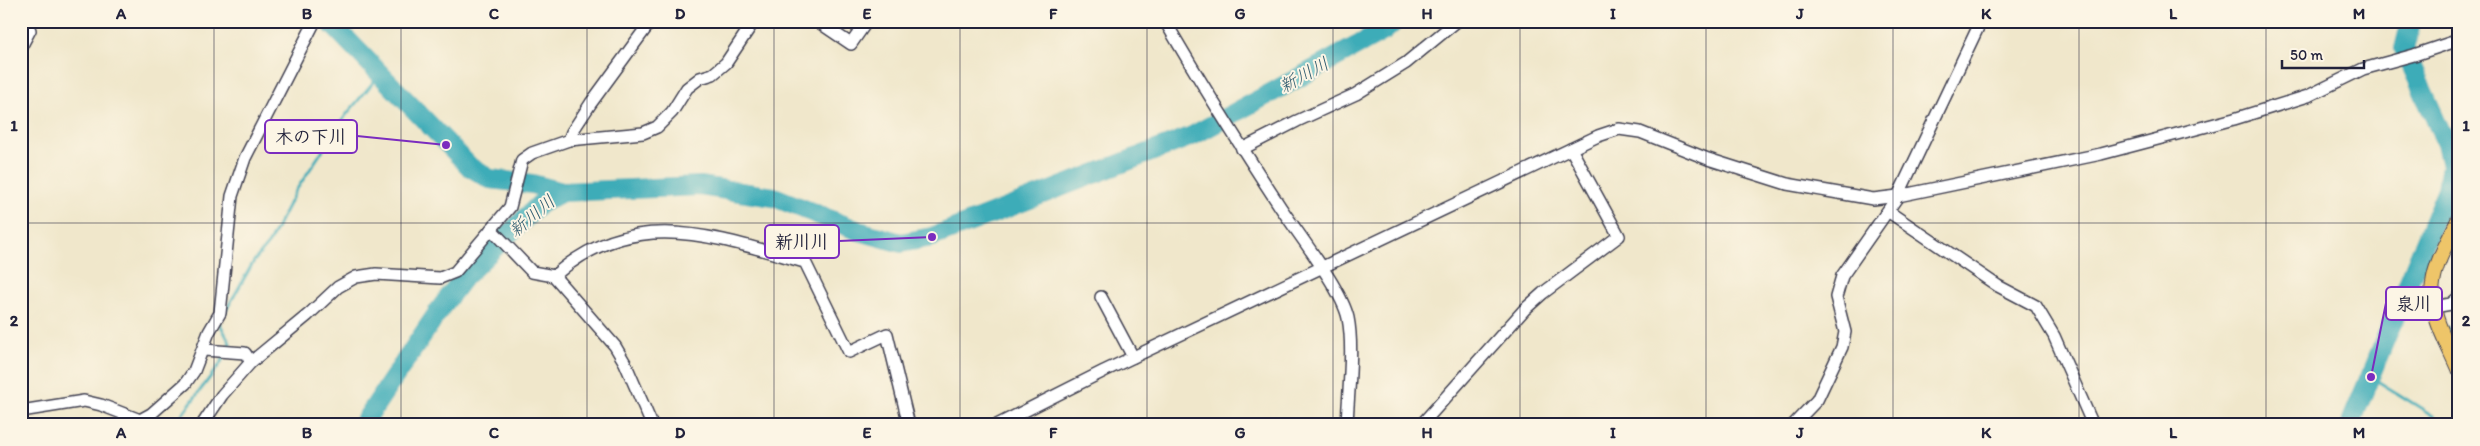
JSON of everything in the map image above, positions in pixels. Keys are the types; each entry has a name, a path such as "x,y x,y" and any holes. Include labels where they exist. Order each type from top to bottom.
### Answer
{"main road":[{"path":"2459,218 2440,260 2433,283 2434,307 2439,327 2456,354 2459,371"}],"street":[{"path":"21,411 84,402 101,405 140,420 151,414 185,384 194,371 204,350 209,332 220,313 232,196 245,158 315,21"},
{"path":"569,140 572,132 591,103 651,21"},
{"path":"202,425 222,395 252,362 344,284 356,277 376,274 440,278 455,272 493,231 510,207 522,160 532,152 569,140 643,133 658,127 672,112 686,88 700,78 713,74 726,64 754,21"},
{"path":"817,21 851,44 867,21"},
{"path":"1165,21 1235,140 1321,268 1344,306 1348,319 1350,338 1346,425"},
{"path":"1242,149 1297,120 1356,94 1406,63 1457,21"},
{"path":"1793,425 1817,400 1842,347 1845,332 1836,297 1842,276 1889,212 1898,196 1981,21"},
{"path":"21,47 28,28"},
{"path":"997,425 1133,357 1598,136 1619,129 1640,132 1708,159 1787,184 1872,199 1898,196 2102,154 2234,119 2308,96 2362,69 2401,59 2459,40"},
{"path":"1421,425 1524,310 1543,293 1620,236 1571,149"},
{"path":"1889,212 1998,286 2036,306 2054,336 2093,425"},
{"path":"493,231 532,272 554,276 615,346 625,363 652,425"},
{"path":"554,276 586,252 620,238 671,231 714,237 805,262 849,352 887,334 909,425"},
{"path":"1101,297 1133,357"},
{"path":"2434,307 2455,301"},
{"path":"204,350 245,353 252,362"}],"waterway":[{"path":"329,21 470,167 490,179 532,184 562,192"},
{"name":"新川川","path":"362,425 440,309 464,277 540,204 562,192 700,186 774,197 859,231 901,243 932,237 1192,136 1384,31 1395,21"},
{"path":"2350,425 2447,189 2451,166 2446,143 2404,49 2411,21"},
{"path":"225,312 254,261 269,243 295,192 346,115 380,74"},
{"path":"2445,302 2459,289"},
{"path":"219,322 230,343 227,349"},
{"path":"2447,327 2459,348"},
{"path":"169,425 175,424 225,355"},
{"path":"2371,377 2443,422"}],"place":[{"name":"木の下川","path":"446,145"},
{"name":"新川川","path":"932,237"},
{"name":"泉川","path":"2371,377"}]}
